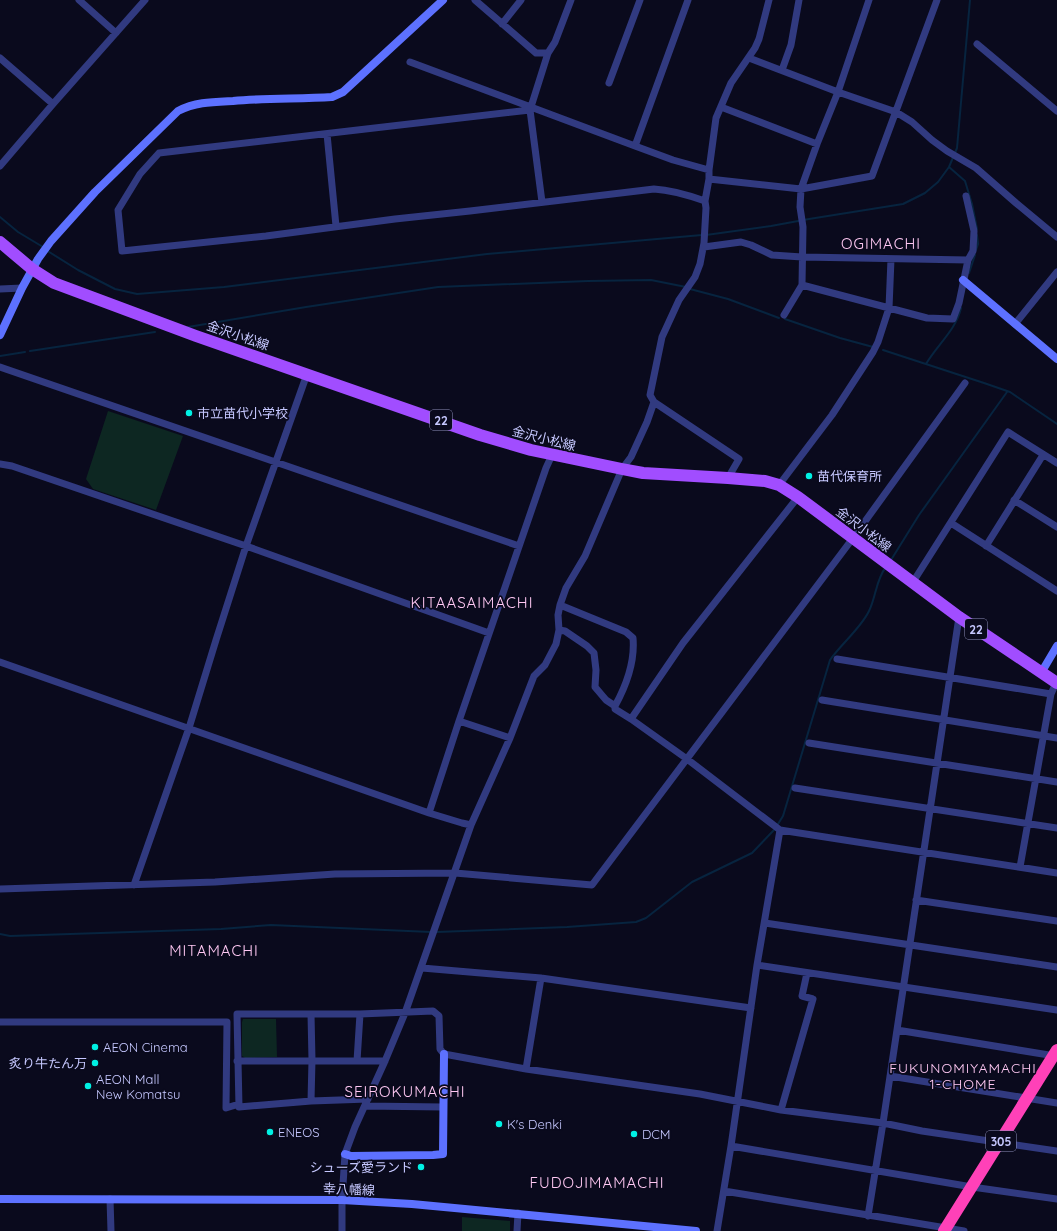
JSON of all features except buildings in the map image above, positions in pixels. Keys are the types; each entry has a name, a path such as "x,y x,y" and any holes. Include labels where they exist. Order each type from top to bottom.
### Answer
{"highway":[{"name":"305","path":"944,1230 1056,1054"}],"main road":[{"name":"金沢小松線","path":"0,242 35,264 54,283 84,295 196,336 516,446 622,470 643,473 728,478 779,485 854,538 959,617 1041,673 1054,687"}],"street":[{"path":"79,0 116,33"},
{"path":"0,166 145,0"},
{"path":"0,335 35,264 51,241 95,192 178,111 189,106 204,103 255,99 332,97 343,92 443,0"},
{"path":"474,0 536,53 548,53"},
{"path":"502,24 521,0"},
{"path":"542,202 531,109 548,53 571,0"},
{"path":"609,83 640,0"},
{"path":"635,146 688,0"},
{"path":"728,478 740,459 654,402 650,396 662,337 679,300 695,277 700,264 704,245 709,170 716,118 732,83 749,58 759,39 769,0"},
{"path":"782,70 791,45 799,0"},
{"path":"784,315 802,285 803,227 800,207 801,189 838,92 869,0"},
{"path":"709,179 801,189 872,176 937,0"},
{"path":"977,44 1057,111"},
{"path":"0,58 53,104"},
{"path":"749,58 838,92 896,112 912,122 947,151 976,168 1057,237"},
{"path":"410,62 531,109 673,160 709,170"},
{"path":"721,107 817,144"},
{"path":"531,109 159,153 140,174 118,210 122,251 266,236 336,226 654,189 684,194 706,205"},
{"path":"326,134 336,226"},
{"path":"802,285 927,318 953,319 959,303 968,260 973,251 974,231 966,196"},
{"path":"704,245 741,242 772,255 802,257 968,260"},
{"path":"779,485 832,415 878,342 889,308 891,259"},
{"path":"1016,324 1057,272"},
{"path":"963,280 1057,359"},
{"path":"0,290 22,288"},
{"path":"0,367 519,546"},
{"path":"134,885 189,728 246,546 307,374"},
{"path":"0,889 215,882 335,874 455,873 592,885 854,538 965,383"},
{"path":"342,1231 342,1200 345,1154 355,1127 405,1012 472,825 510,738 534,676 545,665 556,644 559,630 558,615 566,588 586,556 622,470 631,457 647,422 654,402"},
{"path":"913,582 1008,432 1057,463"},
{"path":"429,813 489,633 552,454"},
{"path":"986,546 1043,455"},
{"path":"0,464 12,466 246,546 489,633"},
{"path":"631,718 683,643 798,497"},
{"path":"1014,500 1057,527"},
{"path":"951,523 1057,591"},
{"path":"560,605 626,632 633,638 634,650 631,664 626,681 615,706"},
{"path":"868,1216 959,617"},
{"path":"559,630 565,631 587,646 594,654 596,670 595,687 606,700 615,706 615,709 631,718 687,759 780,830 1057,873"},
{"path":"1041,673 1057,646"},
{"path":"837,659 950,677 1054,687 1043,736 1020,867"},
{"path":"0,662 429,813 472,825"},
{"path":"822,700 1057,738"},
{"path":"459,721 510,738"},
{"path":"808,743 1057,782"},
{"path":"795,788 1057,828"},
{"path":"717,1231 731,1146 757,965 780,830"},
{"path":"916,900 1057,921"},
{"path":"765,923 1057,967"},
{"path":"757,965 1057,1010"},
{"path":"422,968 541,978 751,1008"},
{"path":"781,1110 813,999 802,996 807,973"},
{"path":"526,1068 541,978"},
{"path":"345,1154 350,1156 358,1156 443,1154 444,1054 440,1049 440,1016 433,1011 360,1014 237,1014 239,1107 311,1101 368,1099"},
{"path":"311,1014 311,1101"},
{"path":"357,1061 360,1014"},
{"path":"0,1022 227,1022 226,1108 239,1104"},
{"path":"897,1030 1056,1054"},
{"path":"444,1054 700,1094 781,1110 883,1123 922,1131 1057,1152"},
{"path":"238,1061 385,1061"},
{"path":"890,1076 1057,1102"},
{"path":"364,1106 443,1107"},
{"path":"731,1146 972,1188 1057,1199"},
{"path":"724,1191 944,1230 964,1231"},
{"name":"幸八幡線","path":"0,1199 342,1200 518,1213 696,1231"},
{"path":"110,1199 111,1231"},
{"path":"517,1231 518,1213"}],"green space":[{"path":"108,411 183,436 156,510 93,489 86,479"},
{"path":"243,1019 276,1019 277,1057 245,1058 242,1056"},
{"path":"462,1217 510,1221 510,1231 462,1231"}],"waterway":[{"path":"706,235 771,226 903,204 925,193 938,182 949,167 957,148 970,0"},
{"path":"949,167 965,181 972,204 977,229"},
{"path":"0,217 18,232 43,247"},
{"path":"46,250 78,270 115,289 137,294 224,287 487,254 702,235"},
{"path":"976,250 978,244 977,235"},
{"path":"969,273 975,255"},
{"path":"188,327 438,287 651,280 686,287"},
{"path":"690,289 728,299 779,318"},
{"path":"926,364 951,330 959,316 961,308"},
{"path":"785,319 840,338 873,347"},
{"path":"30,351 155,332"},
{"path":"883,350 1010,392 1057,424"},
{"path":"0,356 25,352"},
{"path":"891,560 919,515 1007,392"},
{"path":"778,824 783,816 830,660 856,630 869,611 880,577 886,567"},
{"path":"437,932 567,927 636,922 646,918 692,882 752,853 774,830"},
{"path":"0,934 10,936 221,929 271,925 431,932"}],"place":[{"name":"市立苗代小学校","path":"189,413"},
{"name":"苗代保育所","path":"809,476"},
{"name":"AEON Cinema","path":"95,1047"},
{"name":"炙り牛たん万","path":"95,1063"},
{"name":"AEON Mall New Komatsu","path":"88,1086"},
{"name":"K's Denki","path":"499,1124"},
{"name":"ENEOS","path":"270,1132"},
{"name":"DCM","path":"634,1134"},
{"name":"シューズ愛ランド","path":"421,1167"}],"district":[{"name":"OGIMACHI","path":"881,243"},
{"name":"KITAASAIMACHI","path":"472,602"},
{"name":"MITAMACHI","path":"214,950"},
{"name":"FUKUNOMIYAMACHI 1-CHOME","path":"963,1076"},
{"name":"SEIROKUMACHI","path":"405,1091"},
{"name":"FUDOJIMAMACHI","path":"597,1182"}]}
